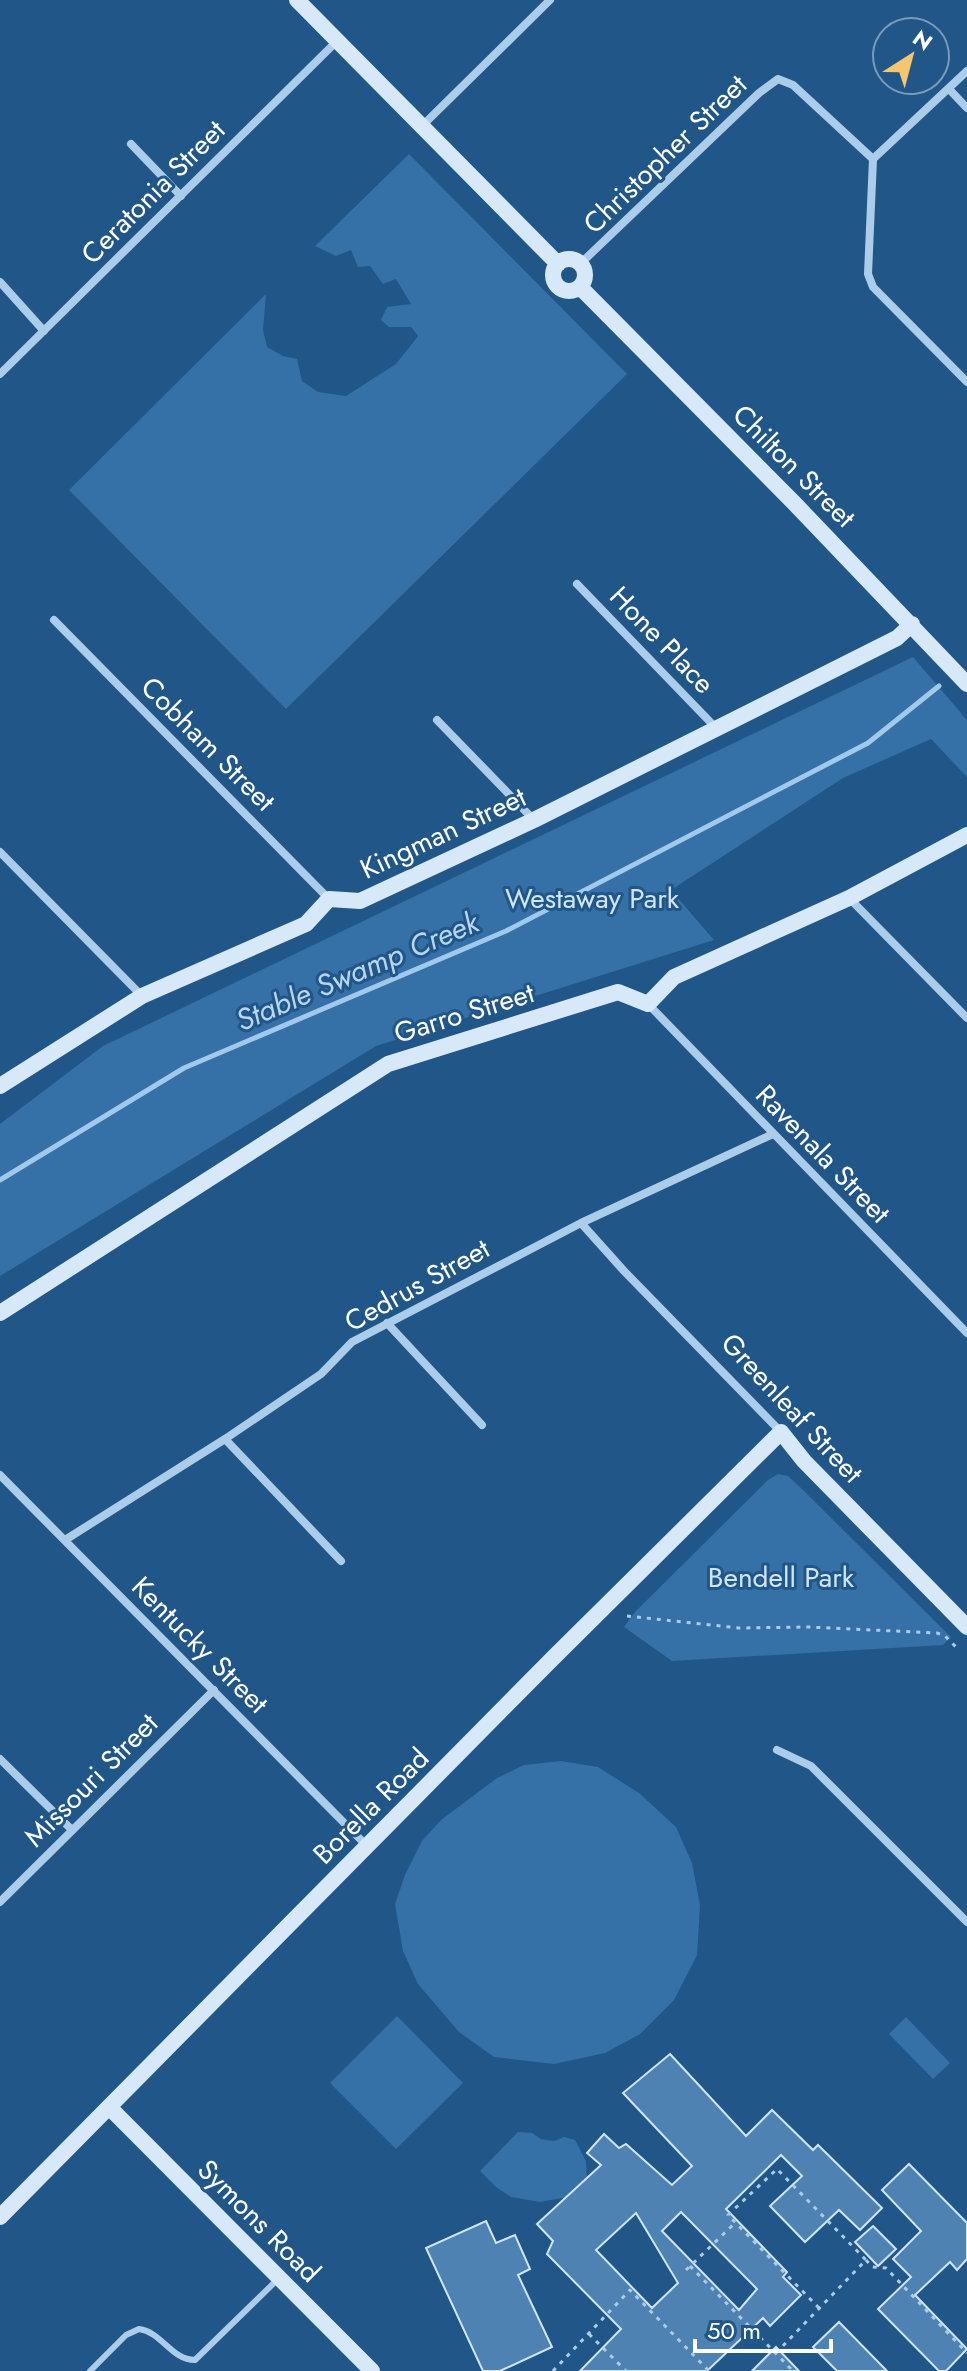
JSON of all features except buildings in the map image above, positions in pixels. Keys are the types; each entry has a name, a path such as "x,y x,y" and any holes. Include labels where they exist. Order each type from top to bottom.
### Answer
{"street":[{"path":"297,0 558,264"},
{"path":"422,126 550,0"},
{"name":"Ceratonia Street","path":"0,374 338,40"},
{"path":"951,87 967,71"},
{"name":"Christopher Street","path":"580,264 759,93 778,79 793,85 873,159"},
{"path":"951,91 967,108"},
{"path":"941,96 873,159 868,274 873,287 967,382"},
{"path":"131,144 181,196"},
{"path":"571,260 580,264 584,273 580,287 571,291 558,287 553,278 558,264 571,260"},
{"path":"0,282 44,331"},
{"name":"Chilton Street","path":"580,287 912,624 967,684"},
{"name":"Hone Place","path":"577,584 716,728"},
{"name":"Cobham Street","path":"54,620 329,899"},
{"name":"Kingman Street","path":"0,1086 142,996 306,924 329,899 360,901 534,820 897,638 912,624"},
{"path":"437,720 534,820"},
{"path":"648,1004 674,977 849,898 967,835"},
{"path":"0,852 142,996"},
{"path":"849,898 967,1018"},
{"name":"Garro Street","path":"0,1313 388,1064 618,992 648,1004"},
{"name":"Ravenala Street","path":"648,1004 967,1333"},
{"name":"Cedrus Street","path":"65,1540 321,1374 352,1342 581,1223 773,1134"},
{"name":"Greenleaf Street","path":"581,1223 781,1432 804,1461 967,1627"},
{"path":"387,1323 482,1425"},
{"name":"Borella Road","path":"0,2217 781,1432"},
{"path":"225,1439 341,1561"},
{"name":"Kentucky Street","path":"0,1475 368,1846"},
{"name":"Missouri Street","path":"0,1902 214,1690"},
{"path":"777,1750 811,1766 967,1922"},
{"path":"0,1759 71,1829"},
{"name":"Symons Road","path":"109,2107 372,2371"}],"lane":[{"path":"90,2371 126,2335 139,2329 155,2334 182,2358 195,2360 279,2277"}],"path":[{"path":"627,1616 739,1628 808,1627 937,1633 945,1636 958,1649"},
{"path":"819,2308 728,2215 777,2169 872,2267 886,2268 967,2353"},
{"path":"686,2270 735,2223"},
{"path":"776,2353 866,2260"},
{"path":"690,2266 793,2371"},
{"path":"553,2371 630,2290 709,2371"},
{"path":"589,2334 626,2371"}],"green space":[{"path":"409,154 627,374 286,709 69,490 266,294 263,330 267,347 283,356 297,359 302,381 318,392 346,396 396,364 418,336 411,327 389,327 381,320 387,307 411,304 396,279 383,284 370,266 358,267 351,250 336,256 315,246"},
{"name":"Westaway Park","path":"913,657 967,720 967,777 931,739 843,778 671,890 714,940 376,1046 0,1276 0,1124 103,1046"},
{"name":"Bendell Park","path":"778,1474 788,1476 801,1488 951,1637 943,1645 672,1661 624,1627 635,1612 768,1480"},
{"path":"561,1761 598,1767 639,1793 676,1827 692,1863 700,1905 697,1955 674,2000 640,2034 605,2053 554,2064 494,2057 459,2032 418,1984 403,1951 395,1904 422,1841 441,1820 497,1778 524,1765"},
{"path":"397,2016 463,2083 396,2149 330,2083"},
{"path":"906,2017 950,2063 933,2079 889,2034"},
{"path":"518,2132 532,2133 541,2139 554,2141 564,2137 575,2140 586,2161 587,2182 573,2196 540,2202 511,2197 496,2187 480,2171"}],"waterway":[{"name":"Stable Swamp Creek","path":"0,1180 184,1068 506,931 868,743 939,686"}]}
